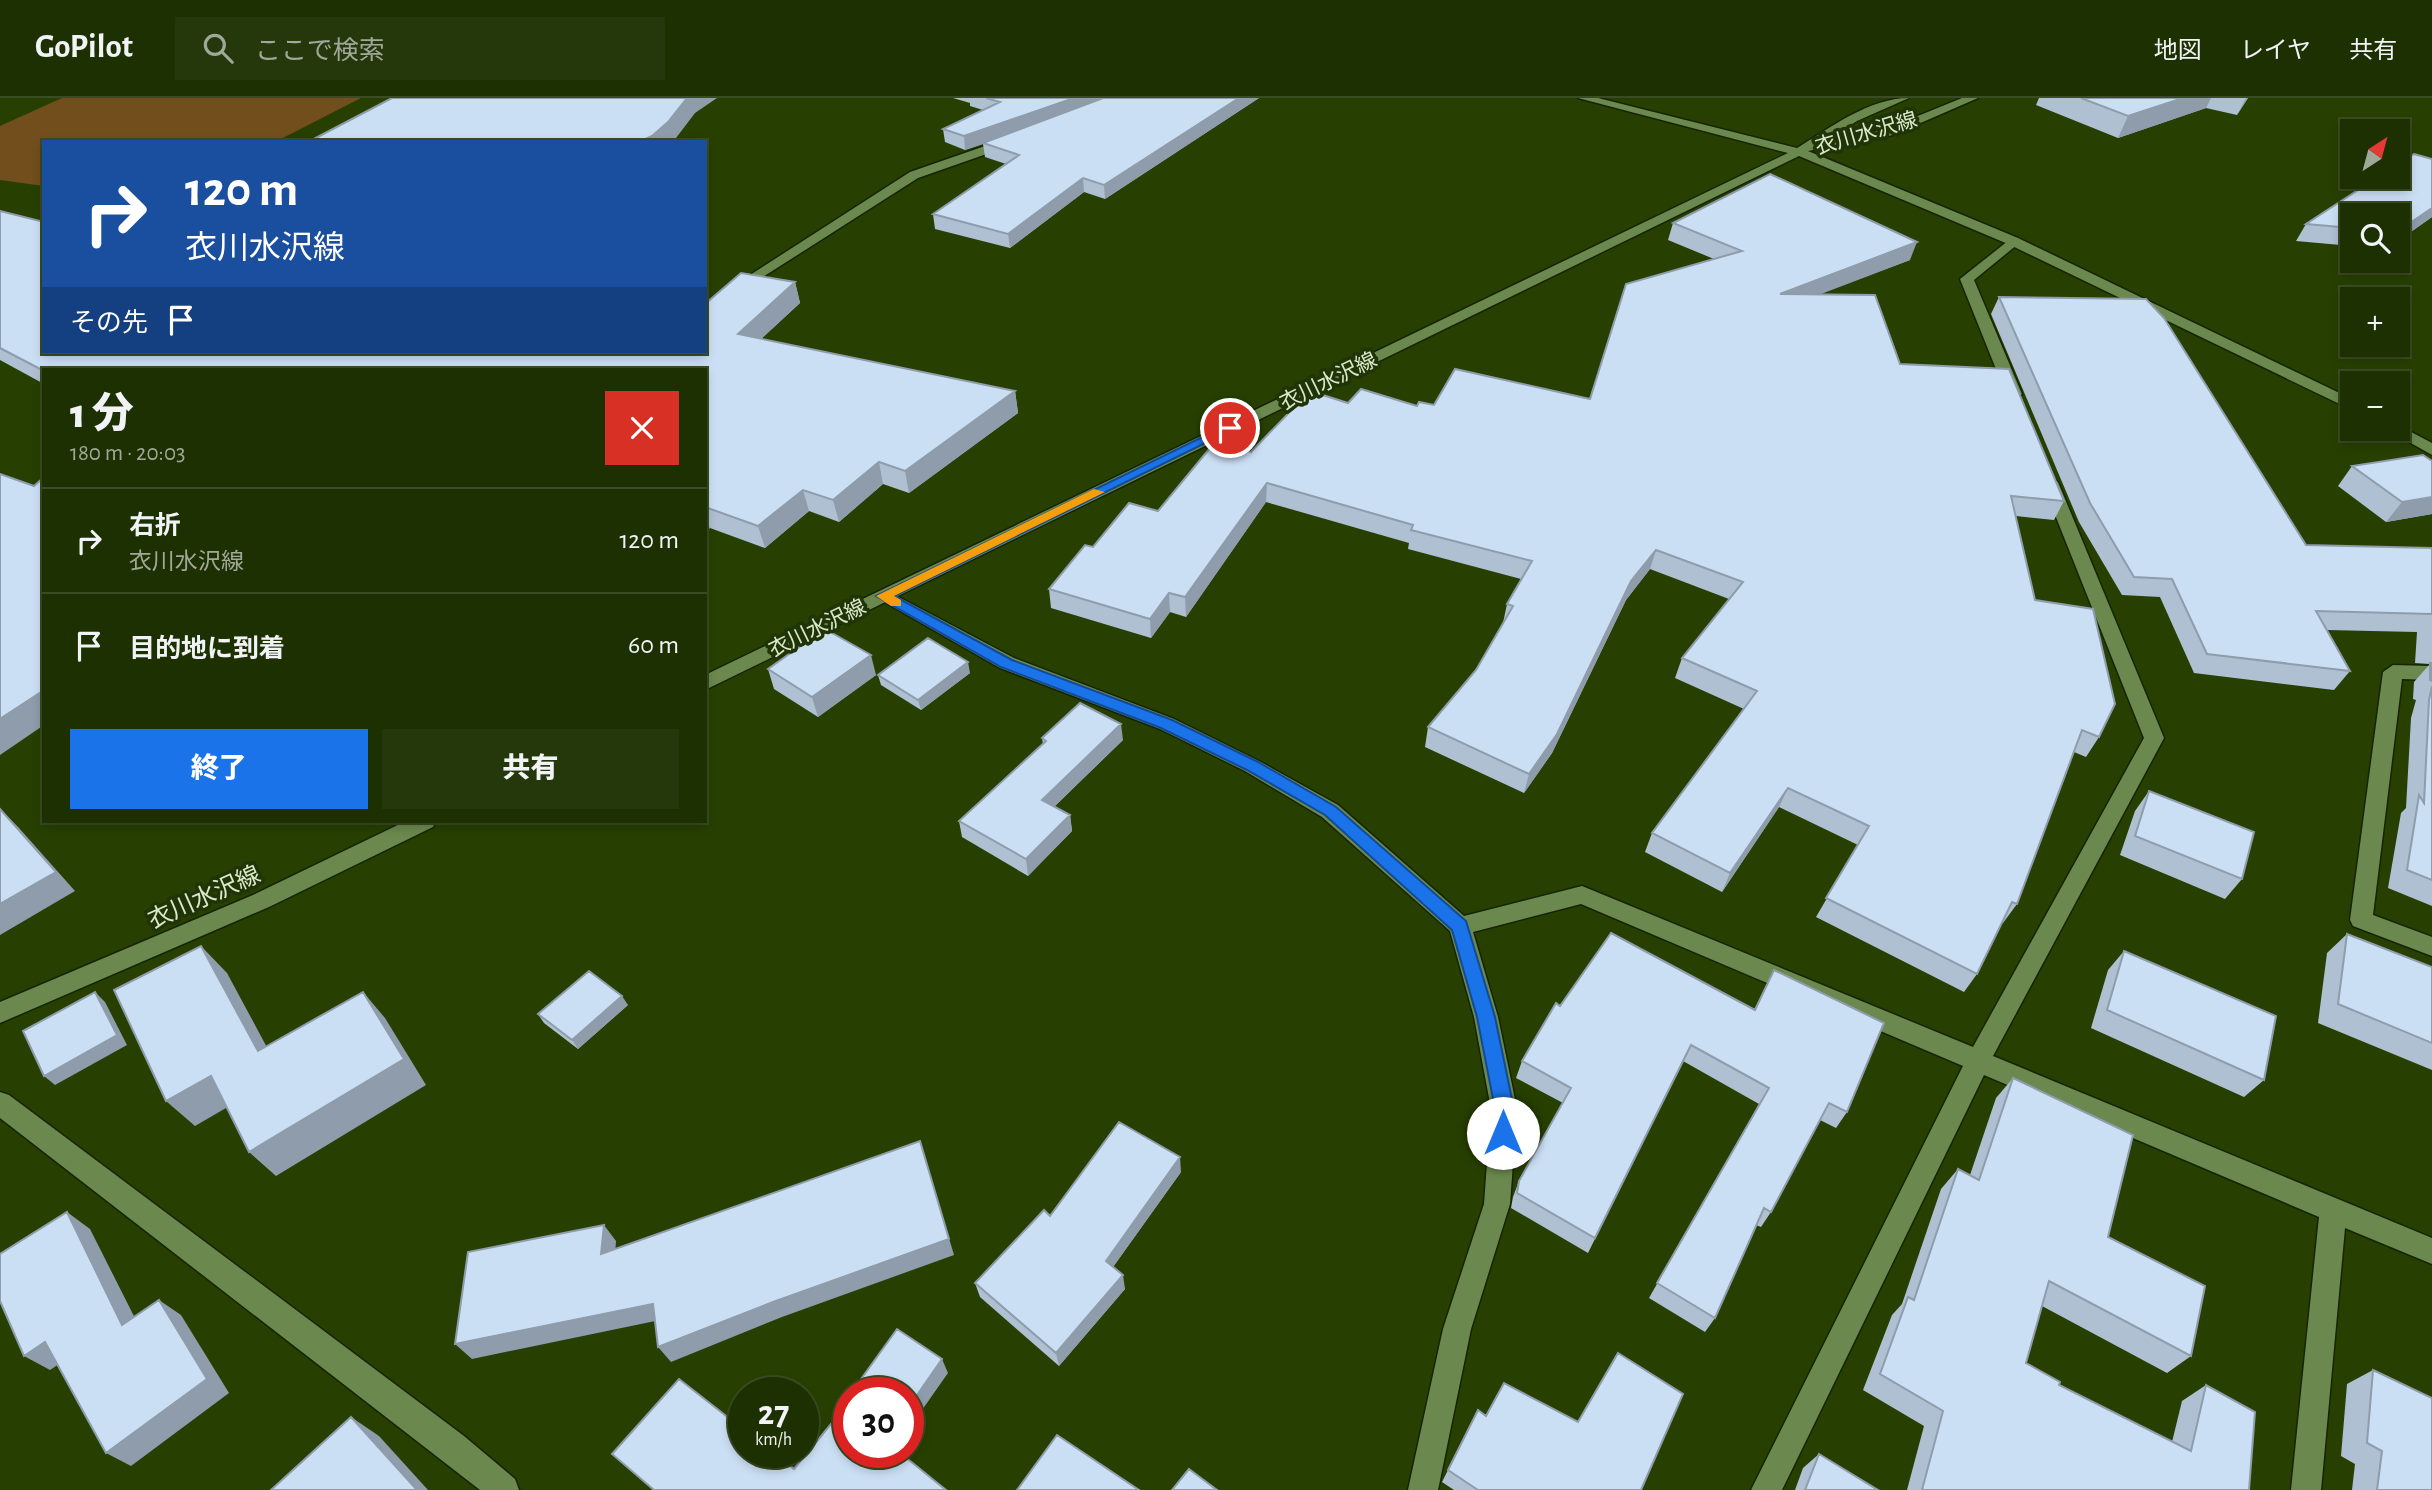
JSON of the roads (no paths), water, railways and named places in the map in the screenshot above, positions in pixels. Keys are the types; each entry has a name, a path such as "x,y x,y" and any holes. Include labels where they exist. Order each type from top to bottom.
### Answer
{"street":[{"path":"1584,98 1799,152 2013,241 2340,399"},
{"name":"衣川水沢線","path":"707,682 1799,152 1853,119 1903,98"},
{"name":"衣川水沢線","path":"1799,152 1889,132 1972,98"},
{"path":"707,309 914,175 1029,134"},
{"path":"2013,241 1967,279 2019,407"},
{"path":"2410,438 2432,450"},
{"path":"1766,1490 1979,1059 2154,738 2045,470"},
{"path":"883,596 1007,663 1167,724 1286,785 1330,811 1460,926 1486,1017 1504,1109 1497,1204 1457,1329 1423,1490"},
{"path":"2432,673 2393,672 2361,920 2432,947"},
{"name":"衣川水沢線","path":"0,1013 261,901 421,823"},
{"path":"1460,926 1582,895 1979,1059 2333,1212 2432,1251"},
{"path":"0,1103 453,1447 504,1490"},
{"path":"2306,1490 2333,1212"}]}
